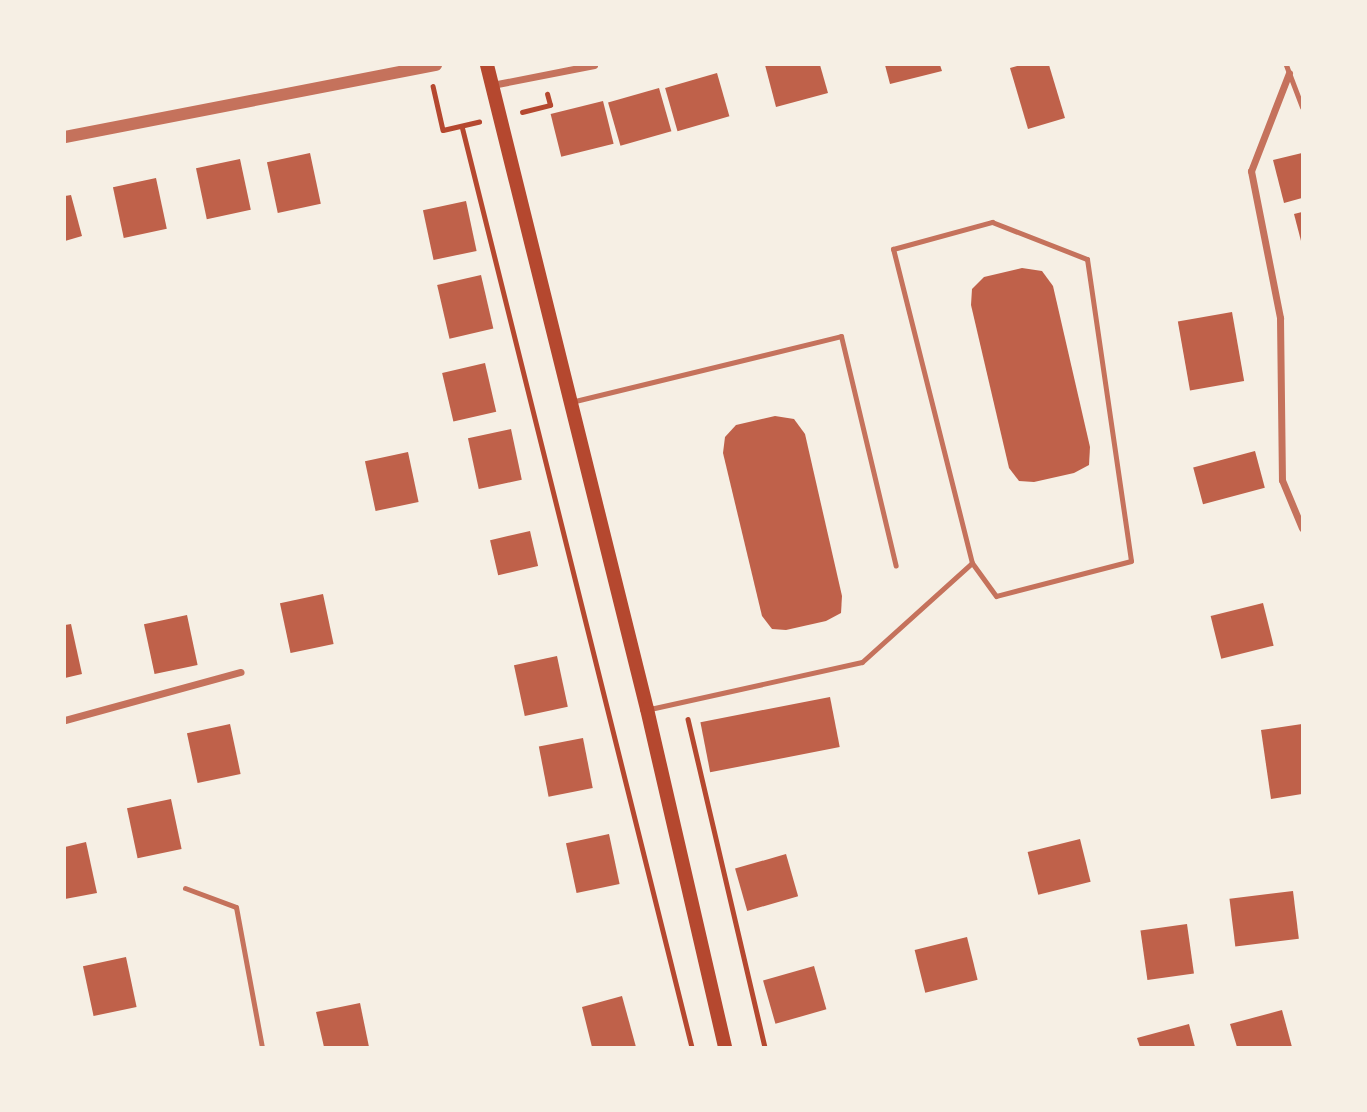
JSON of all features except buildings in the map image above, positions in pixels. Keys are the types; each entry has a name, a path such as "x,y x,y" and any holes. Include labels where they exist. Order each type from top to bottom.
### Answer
{"main road":[{"path":"487,65 647,709 725,1047"}],"street":[{"path":"492,85 594,65"},
{"path":"65,137 432,66"},
{"path":"1288,69 1251,171 1280,318 1282,480 1302,528"},
{"path":"65,720 241,672"}],"lane":[{"path":"1288,69 1302,107"},
{"path":"992,222 1087,259 1131,561 996,596 972,563 893,249 992,222"},
{"path":"571,402 841,336 896,566"},
{"path":"647,709 862,662 972,563"},
{"path":"185,888 236,907 262,1047"}],"path":[{"path":"432,66 443,130"},
{"path":"462,126 692,1047"},
{"path":"684,701 765,1047"}]}
